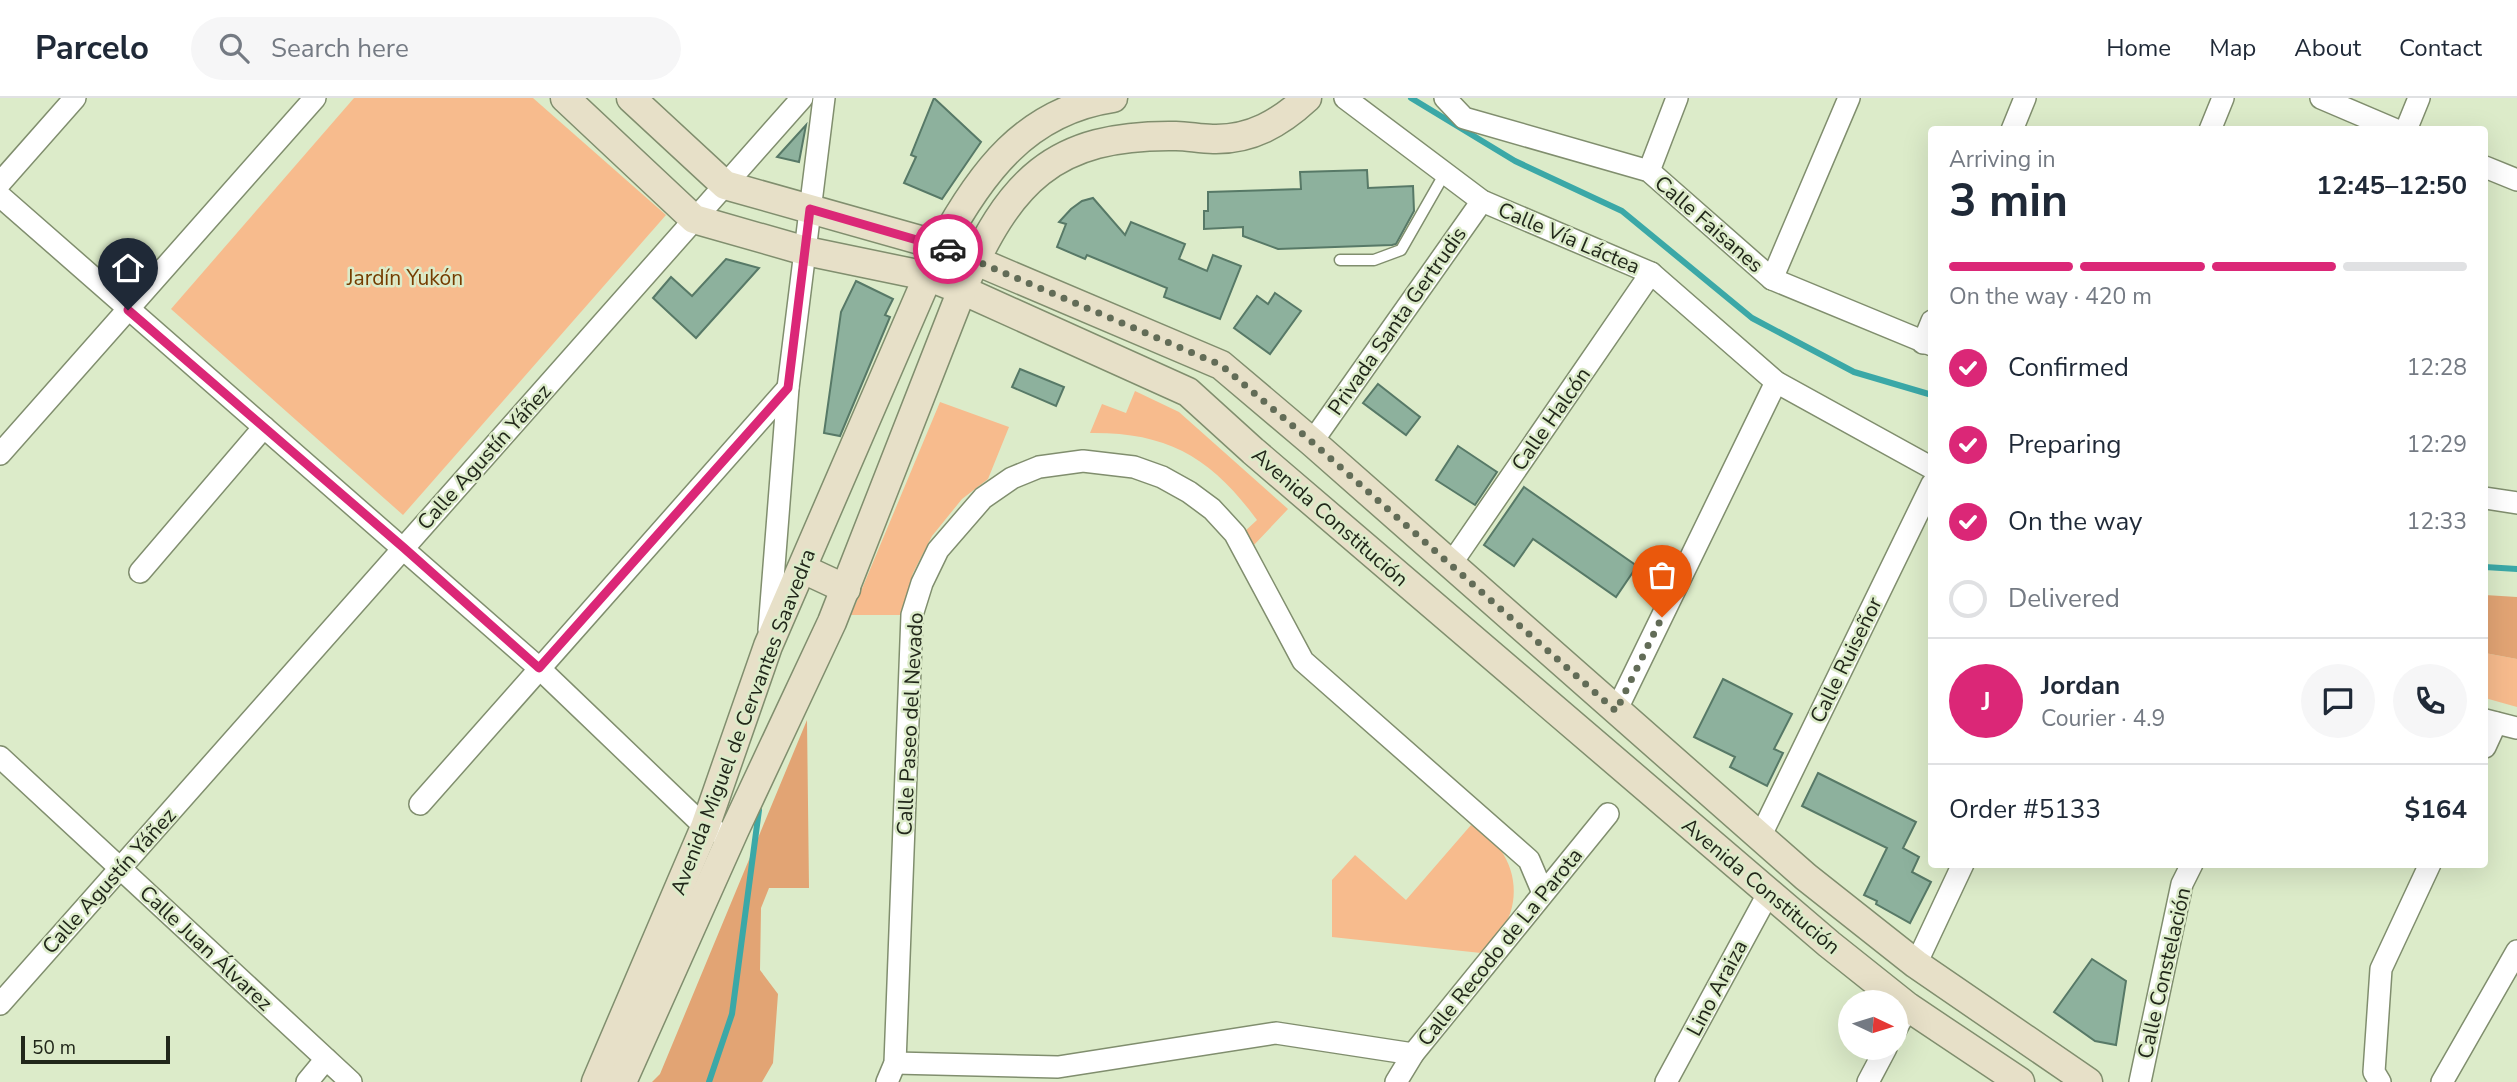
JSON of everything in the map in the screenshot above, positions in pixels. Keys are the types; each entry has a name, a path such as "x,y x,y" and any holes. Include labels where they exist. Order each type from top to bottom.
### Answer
{"street":[{"path":"0,183 75,98"},
{"path":"0,454 316,98"},
{"name":"Avenida Constitución","path":"565,98 694,219 806,251 927,276 1188,392 1768,894 1887,990"},
{"name":"Avenida Constitución","path":"631,98 725,185 941,246 1221,365 1805,877 1916,964 2088,1082"},
{"name":"Calle Agustín Yáñez","path":"0,1004 802,98"},
{"path":"768,646 788,388 824,98"},
{"name":"Avenida Miguel de Cervantes Saavedra","path":"596,1082 705,827 768,646 941,246 964,203 993,164 1017,141 1061,113 1113,98"},
{"name":"Avenida Miguel de Cervantes Saavedra","path":"622,1082 846,589 962,290 1000,214 1021,188 1048,165 1078,149 1114,139 1146,136 1214,139 1243,137 1268,127 1291,113 1307,98"},
{"name":"Calle Vía Láctea","path":"1345,98 1482,201 1651,274 1776,382 1928,466"},
{"name":"Calle Faisanes","path":"1446,98 1464,118 1649,171 1772,279 1927,344"},
{"path":"1649,171 1677,98"},
{"path":"1772,279 1849,98"},
{"path":"2014,126 2025,98"},
{"path":"2212,126 2224,98"},
{"path":"2321,98 2387,126"},
{"path":"2408,126 2419,98"},
{"path":"2488,168 2517,180"},
{"path":"0,196 539,668 705,827 732,837"},
{"name":"Privada Santa Gertrudis","path":"1312,442 1482,201"},
{"name":"Calle Halcón","path":"1451,564 1651,274"},
{"path":"1616,711 1776,382"},
{"path":"420,804 788,388"},
{"path":"1253,451 1281,416"},
{"path":"140,572 264,427"},
{"name":"Calle Paseo del Nevado","path":"891,1073 912,615 922,583 938,550 962,520 983,498 1012,478 1039,467 1083,461 1134,467 1171,482 1212,509 1235,534 1303,661 1529,860 1543,893"},
{"name":"Calle Ruiseñor","path":"1760,836 1928,492"},
{"path":"2488,498 2517,503"},
{"path":"803,569 846,589"},
{"path":"2488,742 2499,724"},
{"name":"Calle Juan Álvarez","path":"0,757 351,1082"},
{"name":"Calle Recodo de La Parota","path":"1396,1082 1413,1054 1608,814"},
{"path":"1916,964 1961,868"},
{"name":"Calle Constelación","path":"2140,1082 2182,884 2190,868"},
{"path":"2381,1082 2374,1072 2381,969 2428,868"},
{"name":"Lino Araiza","path":"1666,1082 1768,894"},
{"path":"2442,1082 2517,951"},
{"name":"Avenida Constitución","path":"1908,1007 2020,1082"},
{"path":"891,1073 1058,1067 1276,1033 1413,1054"},
{"path":"307,1082 326,1059"},
{"path":"1868,1082 1880,1060"}],"lane":[{"path":"1340,260 1374,260 1401,250 1445,173"}],"green space":[{"name":"Jardín Yukón","path":"354,98 533,98 666,215 403,515 171,309"},
{"path":"1135,391 1179,412 1288,509 1253,546 1244,532 1257,520 1240,498 1204,465 1165,443 1142,437 1090,433 1102,404 1126,413"},
{"path":"940,402 1009,427 988,479 962,499 932,536 913,573 903,615 851,615"},
{"path":"2488,654 2517,659 2517,707 2488,699"},
{"path":"1471,825 1493,841 1506,859 1514,891 1506,923 1481,953 1332,937 1332,880 1355,855 1406,900"}],"shaded area":[{"path":"2488,595 2517,597 2517,659 2488,654"},
{"path":"807,720 809,888 769,888 761,908 760,970 778,994 773,1063 762,1082 652,1082 660,1074"}],"building":[{"path":"934,98 981,142 942,199 904,183 916,157 911,155"},
{"path":"806,125 799,162 777,157"},
{"path":"1367,170 1368,188 1413,186 1414,211 1396,244 1278,249 1243,236 1243,227 1204,229 1208,192 1301,189 1300,172"},
{"path":"1093,198 1125,235 1131,222 1185,244 1179,259 1207,271 1213,255 1241,266 1220,319 1164,297 1167,288 1087,255 1085,259 1057,247 1066,224 1059,222 1082,201"},
{"path":"726,259 759,268 696,338 653,298 671,277 692,296"},
{"path":"856,281 893,299 885,315 890,317 840,436 824,433 841,312"},
{"path":"1275,293 1301,311 1270,354 1234,328 1257,296 1268,304"},
{"path":"1020,369 1064,387 1056,406 1012,387"},
{"path":"1378,384 1420,417 1406,435 1363,403"},
{"path":"1458,446 1497,472 1475,505 1436,480"},
{"path":"1524,487 1637,566 1616,597 1533,539 1514,566 1484,545"},
{"path":"1723,679 1792,714 1774,749 1783,753 1767,786 1730,767 1735,757 1694,737"},
{"path":"1818,773 1916,822 1903,848 1919,857 1912,872 1931,882 1910,923 1864,895 1887,848 1802,806"},
{"path":"2092,959 2126,981 2116,1045 2095,1041 2054,1012"}],"waterway":[{"path":"1411,98 1515,161 1622,211 1752,318 1854,372 1928,394"},
{"path":"2488,567 2517,569"},
{"path":"709,1082 732,1014 759,810"}],"way so far":[{"path":"948,249 1221,365 1616,711 1662,617"}],"route":[{"path":"128,310 539,668 788,388 810,209 948,249"}]}
